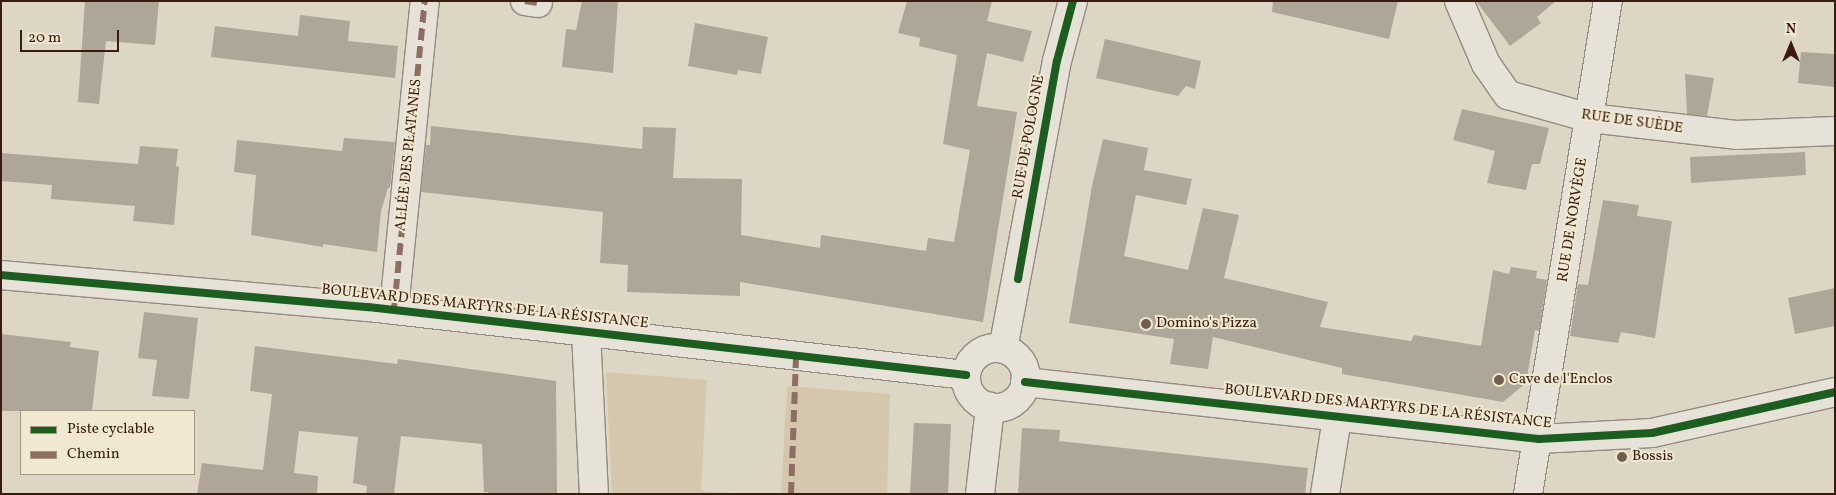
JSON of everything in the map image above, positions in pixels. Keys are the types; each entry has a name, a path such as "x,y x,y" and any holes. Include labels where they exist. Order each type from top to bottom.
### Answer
{"street":[{"name":"ALLÉE DES PLATANES","path":"394,309 425,1"},
{"name":"RUE DE POLOGNE","path":"1003,349 1057,61 1073,1"},
{"name":"RUE DE SUÈDE","path":"1459,1 1486,64 1508,95 1590,118 1736,136 1835,131"},
{"name":"RUE DE NORVÈGE","path":"1528,494 1539,439 1608,1"},
{"name":"BOULEVARD DES MARTYRS DE LA RÉSISTANCE","path":"1,275 394,309 966,375"},
{"path":"586,332 594,494"},
{"path":"993,348 1003,349 1018,358 1023,365 1025,382 1017,399 1000,407 982,405 970,392 966,375 968,366 974,357 993,348"},
{"name":"BOULEVARD DES MARTYRS DE LA RÉSISTANCE","path":"1025,382 1539,439 1652,433 1835,392"},
{"path":"980,494 990,407"},
{"path":"1325,494 1337,418"}],"shaded area":[{"path":"606,372 707,380 701,491 751,494 612,494"},
{"path":"787,386 890,394 887,494 781,494"}],"building":[{"path":"85,1 159,1 155,45 106,41 99,104 78,102"},
{"path":"582,1 618,1 613,73 562,67 566,29 576,30"},
{"path":"907,1 992,1 987,21 1032,31 1023,62 987,53 977,106 1017,112 983,322 740,282 740,296 627,292 628,265 600,263 603,212 421,192 426,145 430,145 431,126 642,149 643,127 676,128 673,178 742,179 741,235 820,248 821,235 926,251 928,238 954,242 970,150 943,144 957,55 919,46 920,38 898,33"},
{"path":"1273,1 1398,1 1389,39 1272,12"},
{"path":"1476,1 1556,1 1537,17 1541,23 1510,46"},
{"path":"300,15 350,21 348,41 398,46 395,78 211,57 215,26 298,36"},
{"path":"695,23 768,37 761,74 738,70 737,75 688,66"},
{"path":"1105,39 1201,61 1195,89 1186,86 1178,96 1096,78"},
{"path":"1801,52 1835,54 1835,87 1798,83"},
{"path":"1685,74 1714,78 1707,116 1687,114"},
{"path":"1462,109 1549,128 1540,164 1532,164 1526,190 1487,183 1495,151 1453,140"},
{"path":"344,138 395,142 390,188 388,188 381,211 377,252 323,244 323,247 251,235 256,175 234,172 237,140 342,151"},
{"path":"1103,139 1148,148 1144,170 1192,179 1186,205 1136,195 1124,256 1188,270 1203,208 1239,215 1224,278 1328,302 1320,327 1411,341 1414,335 1481,346 1493,270 1509,274 1511,267 1537,271 1536,278 1547,280 1539,331 1535,330 1526,383 1503,402 1342,374 1342,368 1213,337 1208,369 1170,364 1174,339 1069,323 1092,186"},
{"path":"140,146 178,149 176,166 179,167 174,225 133,221 135,206 51,199 52,185 1,181 1,153 138,164"},
{"path":"1805,152 1806,175 1691,183 1690,157"},
{"path":"1603,200 1639,205 1637,216 1672,221 1655,338 1621,332 1618,343 1570,336 1578,284 1588,285"},
{"path":"1835,288 1835,326 1795,334 1788,298"},
{"path":"144,312 198,318 189,399 152,396 157,360 138,358"},
{"path":"1,334 71,342 70,347 99,351 92,410 1,411"},
{"path":"255,346 397,364 398,359 556,381 557,494 488,494 488,492 484,492 482,444 401,436 394,494 366,494 367,486 353,483 358,437 299,431 294,473 318,476 317,494 197,494 202,463 263,470 272,394 250,391"},
{"path":"914,423 951,424 948,494 910,494"},
{"path":"1022,428 1060,430 1059,441 1308,468 1305,494 1018,494"}],"marked path":[{"path":"394,309 425,1"},
{"path":"525,1 538,3"},
{"path":"791,494 796,356"}],"cycle path":[{"path":"1018,279 1057,61 1073,1"},
{"path":"1,275 368,307 966,375"},
{"path":"1025,382 1539,439 1652,433 1835,392"}],"place":[{"name":"Domino's Pizza","path":"1146,324"},
{"name":"Cave de l'Enclos","path":"1499,380"},
{"name":"Bossis","path":"1622,457"}]}
